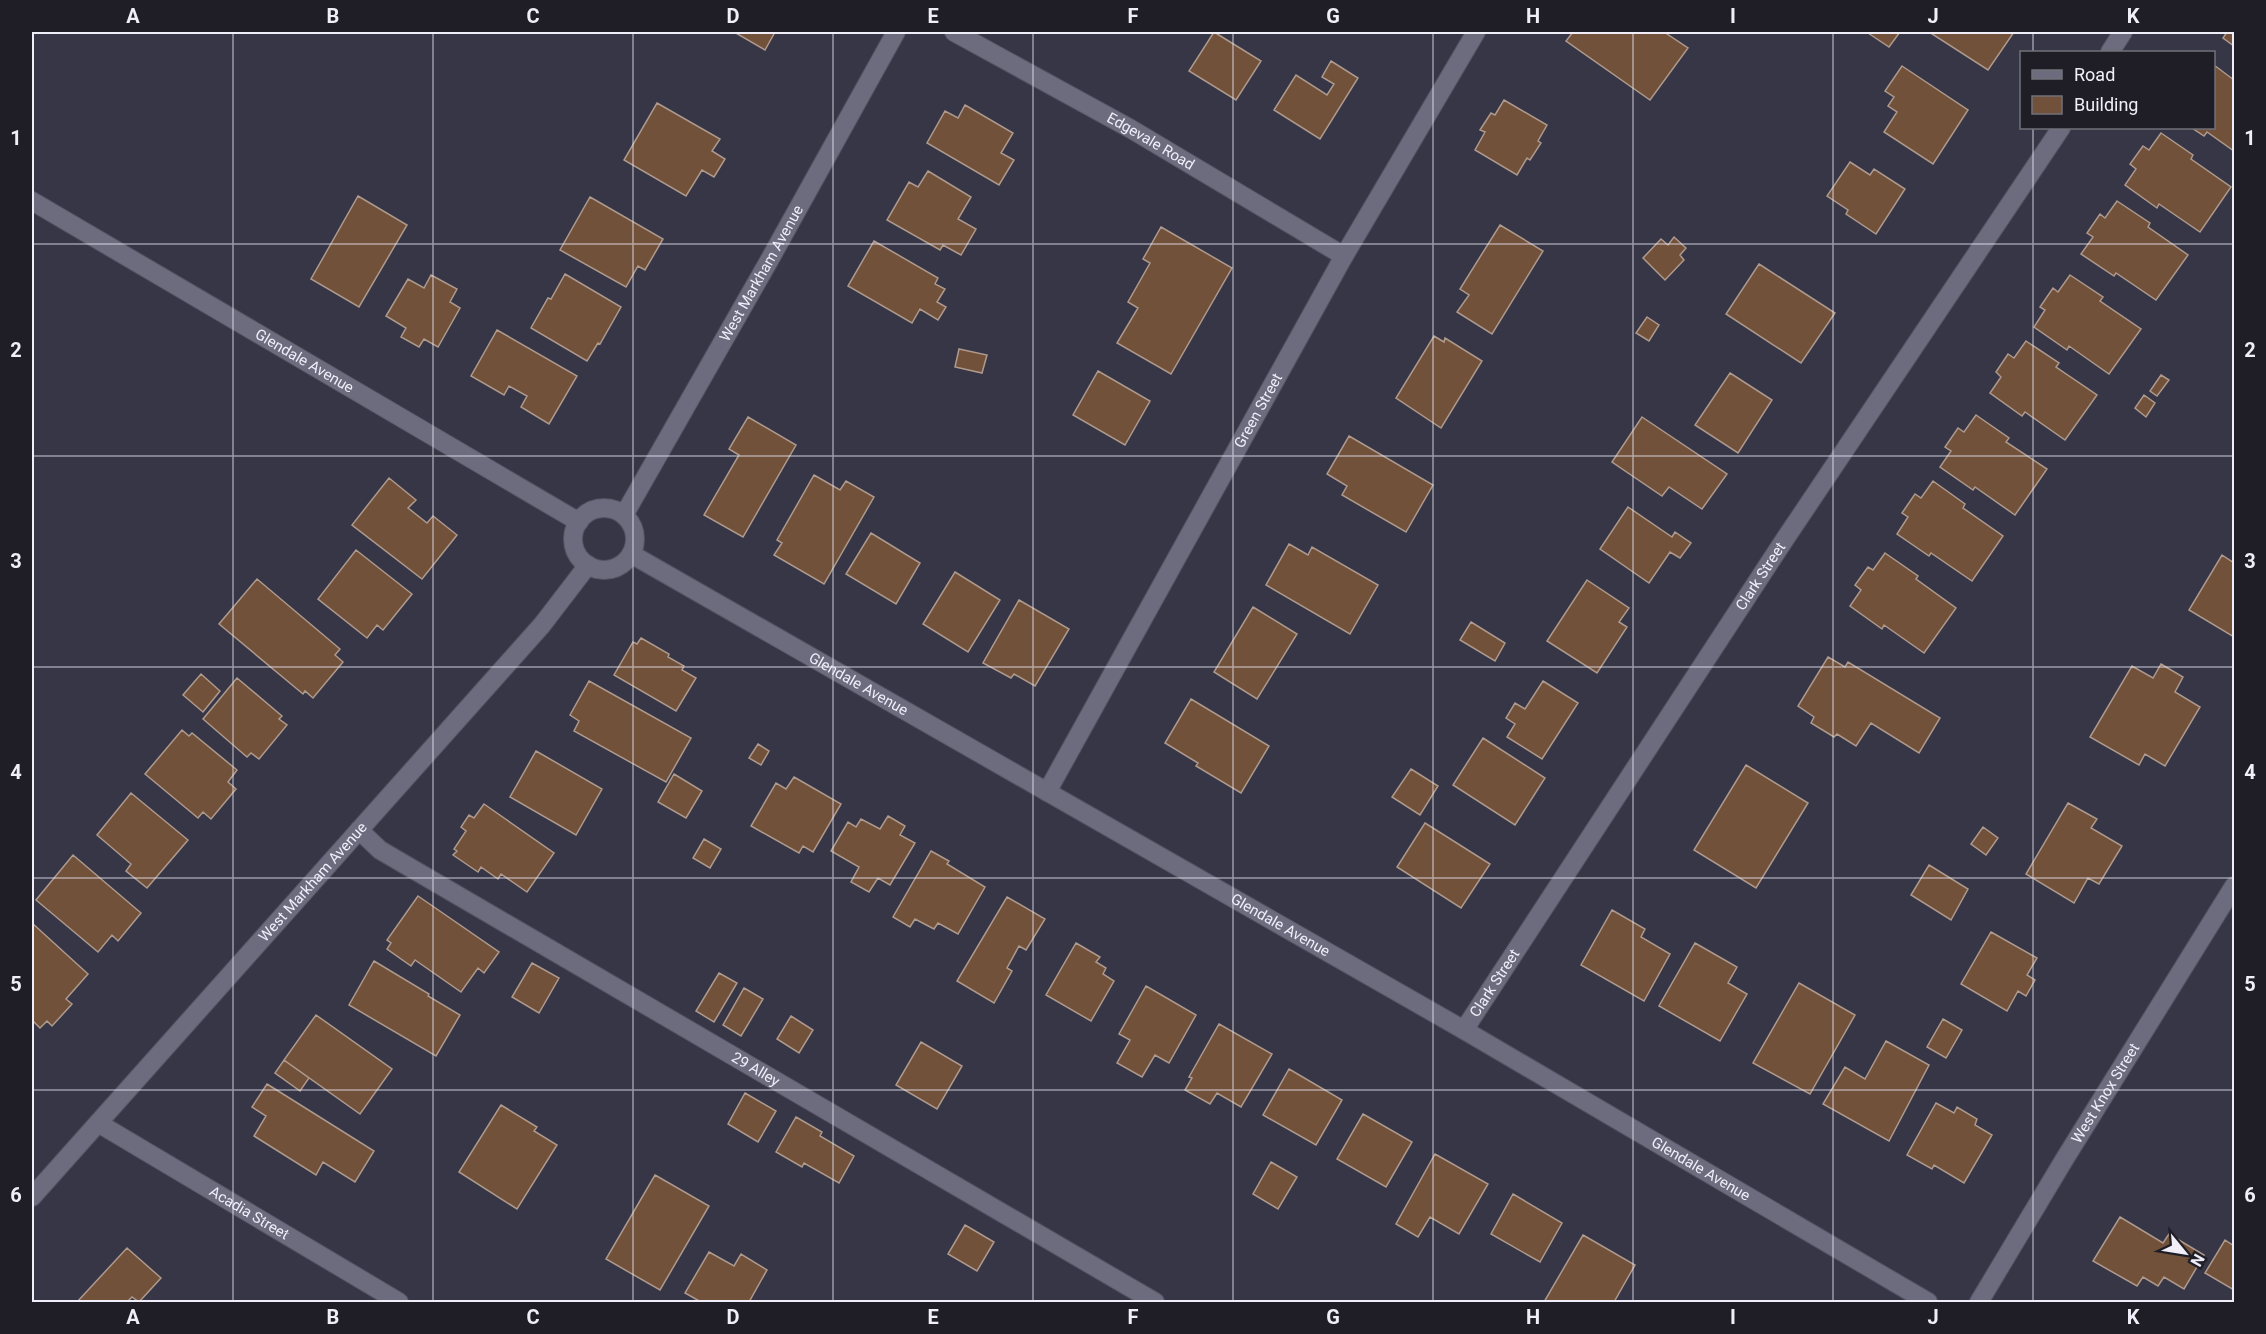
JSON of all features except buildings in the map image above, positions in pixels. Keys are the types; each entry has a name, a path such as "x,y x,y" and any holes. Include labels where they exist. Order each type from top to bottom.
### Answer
{"street":[{"name":"West Markham Avenue","path":"624,515 896,32"},
{"name":"Edgevale Road","path":"954,32 1131,129 1344,256"},
{"name":"Green Street","path":"1047,792 1344,256 1476,32"},
{"path":"2111,51 2123,32"},
{"name":"Clark Street","path":"1464,1030 1783,542 2060,129"},
{"name":"Glendale Avenue","path":"32,201 579,522"},
{"path":"594,509 615,510 624,515 634,533 632,554 617,567 608,570 588,565 580,559 576,551 574,531 579,522 594,509"},
{"name":"Glendale Avenue","path":"632,554 1464,1030 1928,1302"},
{"name":"West Markham Avenue","path":"32,1197 542,625 588,565"},
{"name":"29 Alley","path":"358,830 380,850 1155,1302"},
{"name":"West Knox Street","path":"1979,1302 2064,1160 2235,886"},
{"name":"Acadia Street","path":"98,1123 399,1302"}]}
